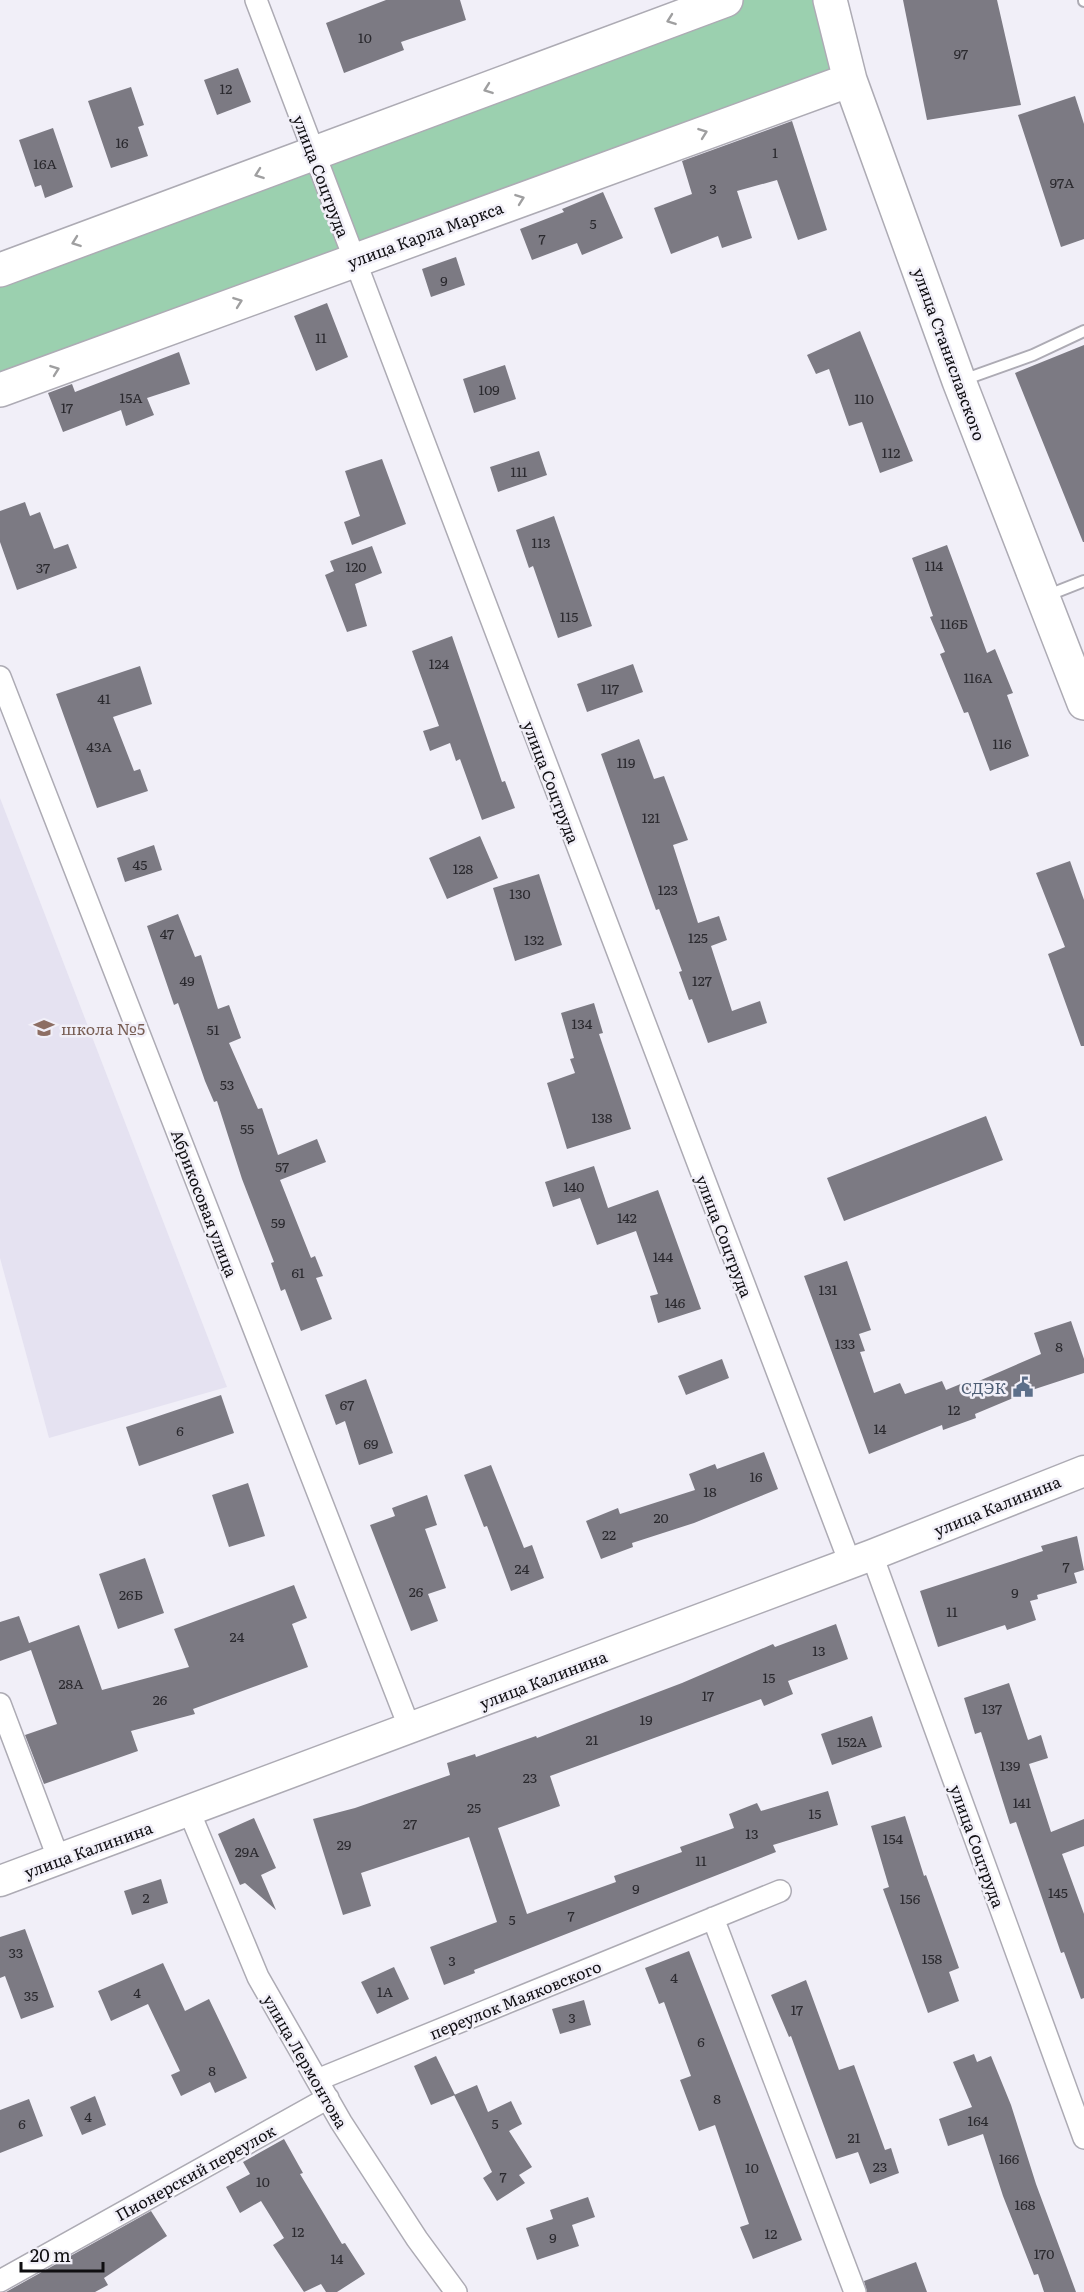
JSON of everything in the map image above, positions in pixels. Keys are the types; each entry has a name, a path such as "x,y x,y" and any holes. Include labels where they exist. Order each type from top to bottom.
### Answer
{"main road":[{"path":"0,270 726,0"},
{"name":"улица Станиславского","path":"830,0 850,80 959,381 1084,703"},
{"name":"улица Карла Маркса","path":"0,390 850,80"},
{"name":"улица Калинина","path":"0,1881 861,1559 1084,1471"}],"street":[{"name":"улица Соцтруда","path":"256,0 313,154 861,1559 1084,2138"},
{"name":"Абрикосовая улица","path":"0,677 410,1728"},
{"path":"0,1704 58,1860"},
{"name":"улица Лермонтова","path":"189,1811 258,1977 322,2089 417,2239 456,2292"},
{"name":"переулок Маяковского","path":"322,2089 713,1918 780,1891"},
{"path":"713,1918 855,2292"},
{"name":"Пионерский переулок","path":"0,2281 322,2089"}],"lane":[{"path":"959,381 1033,355 1084,331"},
{"path":"1043,597 1084,581"}],"shaded area":[{"name":"школа №5","path":"0,798 227,1387 49,1438 0,1258"}],"green space":[{"path":"726,0 830,0 850,80 0,392 0,270"}],"building":[{"path":"386,0 460,0 466,20 401,42 404,50 344,73 326,23"},
{"path":"903,0 997,0 1021,105 927,120"},
{"path":"238,68 251,102 217,115 204,80"},
{"path":"131,87 144,125 138,127 148,156 111,168 88,101"},
{"path":"1075,96 1084,124 1084,239 1061,247 1018,115"},
{"path":"792,121 827,230 798,240 777,180 737,191 752,238 722,248 718,236 671,254 654,208 692,194 682,161"},
{"path":"53,128 73,187 45,198 41,185 35,187 19,140"},
{"path":"603,192 623,238 582,255 577,243 532,260 520,229 564,212 562,209"},
{"path":"456,257 465,285 431,297 422,269"},
{"path":"327,303 348,357 316,371 294,316"},
{"path":"860,331 913,461 880,473 862,422 849,426 829,369 816,374 807,355"},
{"path":"1084,345 1084,542 1083,542 1015,373"},
{"path":"179,352 190,384 147,398 154,415 126,426 121,410 63,432 48,393 72,384 75,392"},
{"path":"505,365 516,399 474,413 463,379"},
{"path":"539,451 547,475 498,492 490,467"},
{"path":"382,459 406,524 352,545 344,522 360,516 345,471"},
{"path":"25,502 30,516 40,512 54,549 68,544 77,568 17,590 0,542 0,511"},
{"path":"554,516 592,626 558,638 533,566 529,568 516,530"},
{"path":"947,545 987,653 995,649 1013,693 1007,695 1029,756 990,771 968,712 964,713 940,654 945,652 930,617 933,616 912,558"},
{"path":"372,546 382,573 355,584 367,626 347,632 325,575 334,571 330,561"},
{"path":"452,636 502,782 505,781 515,808 482,820 460,759 456,761 450,743 430,751 423,731 439,726 412,651"},
{"path":"633,664 643,692 587,712 577,684"},
{"path":"140,666 152,704 113,717 134,771 140,769 148,791 97,808 56,694"},
{"path":"639,739 654,779 664,776 688,840 673,845 698,923 719,916 727,940 711,946 732,1011 760,1001 767,1023 708,1043 692,999 689,1000 679,972 682,971 659,909 656,910 601,754"},
{"path":"480,836 498,878 447,899 429,858"},
{"path":"154,845 162,870 125,882 117,858"},
{"path":"1070,861 1084,900 1084,1046 1081,1046 1048,954 1065,947 1036,873"},
{"path":"539,874 562,945 515,961 493,888"},
{"path":"178,914 195,957 201,955 218,1009 229,1005 241,1038 229,1043 258,1109 262,1108 278,1155 317,1139 326,1162 280,1180 311,1258 315,1256 323,1276 316,1278 332,1319 301,1331 285,1289 281,1291 271,1263 274,1262 242,1179 217,1101 214,1102 205,1081 178,1003 174,1005 147,926"},
{"path":"594,1003 603,1033 599,1034 631,1129 567,1149 547,1083 575,1073 570,1059 574,1058 561,1013"},
{"path":"986,1116 1003,1160 844,1221 827,1178"},
{"path":"594,1166 608,1208 658,1190 701,1309 658,1323 650,1296 658,1294 636,1231 597,1245 580,1198 553,1207 545,1182"},
{"path":"847,1261 871,1330 859,1334 865,1351 860,1352 874,1393 900,1383 905,1394 942,1381 946,1390 963,1383 965,1387 1041,1354 1034,1333 1071,1321 1084,1359 1084,1373 1032,1390 975,1414 976,1418 943,1430 942,1425 869,1454 804,1276"},
{"path":"722,1359 729,1378 686,1395 678,1376"},
{"path":"366,1379 393,1453 359,1465 345,1421 336,1425 325,1395"},
{"path":"221,1395 234,1433 139,1466 126,1427"},
{"path":"764,1452 778,1489 694,1523 632,1543 633,1547 601,1559 586,1521 618,1508 620,1514 695,1490 689,1474 715,1464 717,1469"},
{"path":"491,1465 524,1548 532,1545 544,1578 511,1591 487,1526 484,1527 464,1475"},
{"path":"248,1483 265,1536 229,1547 212,1495"},
{"path":"427,1495 437,1525 425,1529 446,1588 428,1594 438,1621 411,1631 370,1525 395,1516 392,1508"},
{"path":"1077,1536 1084,1570 1074,1573 1077,1583 1037,1595 1038,1599 1030,1601 1036,1620 1007,1630 1005,1625 938,1647 920,1591 1043,1551 1041,1546"},
{"path":"145,1558 164,1613 118,1629 99,1574"},
{"path":"294,1585 307,1618 292,1624 308,1667 193,1709 195,1714 131,1731 138,1751 44,1784 25,1735 57,1724 31,1650 0,1661 0,1622 19,1616 29,1643 79,1625 102,1690 189,1667 174,1629"},
{"path":"836,1624 848,1659 788,1681 793,1694 764,1706 761,1699 550,1776 560,1806 498,1828 527,1914 616,1882 614,1876 682,1852 680,1847 734,1828 729,1814 757,1803 761,1811 828,1791 838,1825 773,1845 776,1852 474,1970 475,1973 444,1985 430,1947 497,1922 469,1837 361,1873 371,1906 343,1915 313,1819 355,1808 450,1775 447,1763 475,1754 476,1757 536,1736 537,1738 682,1683 773,1644 775,1647"},
{"path":"1009,1683 1028,1740 1041,1735 1048,1758 1029,1764 1051,1832 1084,1819 1084,1846 1062,1854 1084,1914 1084,1998 1081,1999 1064,1952 1061,1953 1016,1822 1010,1824 981,1732 975,1734 964,1698"},
{"path":"872,1716 882,1747 832,1765 821,1734"},
{"path":"905,1816 924,1876 926,1875 959,1968 949,1972 959,2001 928,2013 883,1889 889,1887 871,1826"},
{"path":"254,1818 276,1868 261,1875 276,1910 245,1883 240,1885 218,1834"},
{"path":"161,1879 168,1903 132,1915 124,1891"},
{"path":"25,1929 54,2007 21,2019 5,1976 0,1978 0,1937"},
{"path":"689,1951 802,2240 753,2259 740,2227 749,2224 715,2125 699,2131 680,2080 691,2076 664,2002 659,2004 645,1968"},
{"path":"163,1963 185,2011 209,1999 247,2078 215,2093 210,2082 181,2096 171,2075 180,2071 148,2004 111,2021 98,1991"},
{"path":"394,1967 409,1999 377,2014 361,1982"},
{"path":"806,1980 839,2070 854,2065 885,2150 891,2148 899,2173 870,2184 858,2152 836,2159 791,2036 789,2037 771,1995"},
{"path":"584,2000 591,2025 560,2034 552,2009"},
{"path":"974,2054 977,2062 991,2056 1011,2105 1036,2184 1076,2292 1044,2292 1038,2274 1034,2275 1003,2196 983,2134 948,2146 939,2119 972,2107 953,2062"},
{"path":"436,2056 455,2095 431,2105 414,2066"},
{"path":"477,2085 488,2112 511,2101 522,2124 509,2131 532,2167 519,2175 525,2183 497,2201 483,2178 492,2172 454,2095"},
{"path":"95,2096 106,2125 82,2135 70,2107"},
{"path":"29,2099 43,2136 0,2153 0,2110"},
{"path":"284,2139 303,2173 300,2174 342,2244 345,2243 365,2274 337,2292 326,2292 321,2284 304,2292 273,2245 284,2238 261,2201 240,2213 226,2187 250,2174 243,2162"},
{"path":"588,2197 595,2217 572,2225 579,2246 537,2260 526,2228 553,2219 550,2210"},
{"path":"151,2211 167,2236 104,2278 108,2285 95,2292 6,2292"},
{"path":"916,2262 927,2292 867,2292 864,2281"}],"place":[{"name":"школа №5","path":"44,1028"},
{"name":"СДЭК","path":"1023,1387"}]}
